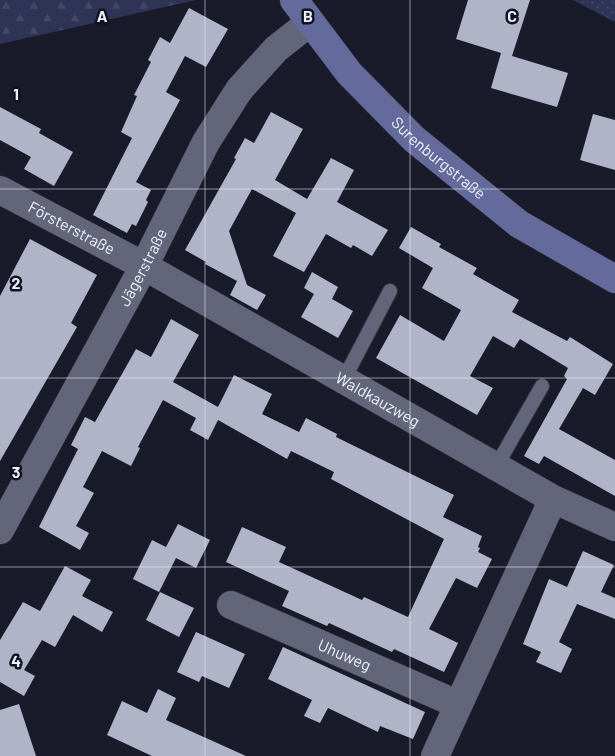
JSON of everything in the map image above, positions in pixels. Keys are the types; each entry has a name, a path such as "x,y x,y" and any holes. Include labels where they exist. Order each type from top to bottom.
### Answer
{"street":[{"name":"Surenburgstraße","path":"294,0 309,23 349,73 414,139 519,224 615,279"},
{"name":"Jägerstraße","path":"0,530 144,266 206,142 239,90 276,49 309,23"},
{"name":"Försterstraße","path":"0,190 144,266"},
{"name":"Waldkauzweg","path":"144,266 497,465 553,499 615,527"},
{"path":"435,756 457,704 553,499"},
{"name":"Uhuweg","path":"231,605 457,704"}],"lane":[{"path":"344,379 390,291"},
{"path":"497,465 542,386"}],"green space":[{"path":"0,0 196,0 0,44"},
{"path":"573,0 615,0 615,22"}],"building":[{"path":"468,0 530,0 512,56 568,73 557,107 491,88 501,53 456,39"},
{"path":"189,8 228,29 206,67 185,56 166,92 180,100 136,182 151,190 146,200 148,202 136,226 132,224 127,233 93,215 132,138 121,132 137,96 134,95 151,62 148,60 160,37 170,43"},
{"path":"0,107 41,129 39,133 73,152 54,186 24,169 31,157 0,140"},
{"path":"271,112 303,129 275,180 307,199 331,158 354,170 337,202 388,230 372,256 353,245 351,248 326,234 304,272 273,256 296,213 252,189 229,231 247,285 266,295 257,310 230,295 237,281 205,264 206,262 185,250 236,159 234,158 245,138 254,143"},
{"path":"593,114 615,120 615,170 580,160"},
{"path":"411,227 441,244 439,247 477,268 473,274 519,300 512,312 567,341 570,337 613,364 595,395 583,388 559,429 615,460 615,496 544,456 539,464 524,456 567,379 564,376 568,368 520,339 514,348 493,336 470,376 493,388 477,415 376,358 400,315 444,341 461,310 422,288 433,268 399,248"},
{"path":"30,239 97,275 71,323 77,327 0,461 0,296"},
{"path":"312,272 338,287 332,299 353,311 338,338 301,317 314,294 304,288"},
{"path":"171,319 199,335 173,382 218,407 234,375 272,394 262,414 299,432 306,418 337,434 336,437 454,495 443,517 482,536 478,552 492,559 477,588 456,578 429,629 458,643 444,672 394,649 392,652 329,623 327,626 282,606 289,591 226,562 242,527 286,547 279,562 362,600 364,597 408,617 444,539 331,479 334,472 291,451 287,459 218,420 208,440 190,430 196,418 163,400 138,447 140,448 131,466 102,451 83,487 94,493 76,526 89,533 80,550 39,527 78,449 71,445 85,417 95,422 136,349 151,357"},
{"path":"178,524 210,540 196,568 176,558 159,592 133,579 152,540 166,547"},
{"path":"583,551 614,565 601,592 615,598 615,619 577,604 559,642 572,649 561,673 536,662 541,652 523,644 549,579 567,587"},
{"path":"65,566 91,580 82,596 113,612 102,632 73,615 55,647 42,640 24,670 35,676 24,696 0,682 0,640 23,602 40,611"},
{"path":"160,592 194,608 179,637 146,620"},
{"path":"196,632 245,654 229,688 202,676 199,682 177,672"},
{"path":"283,647 425,712 413,739 380,726 378,732 328,708 320,723 304,716 312,700 268,679"},
{"path":"158,689 176,698 166,720 246,756 152,756 107,735 122,701 147,713"},
{"path":"19,704 36,756 0,756 0,710"}]}
